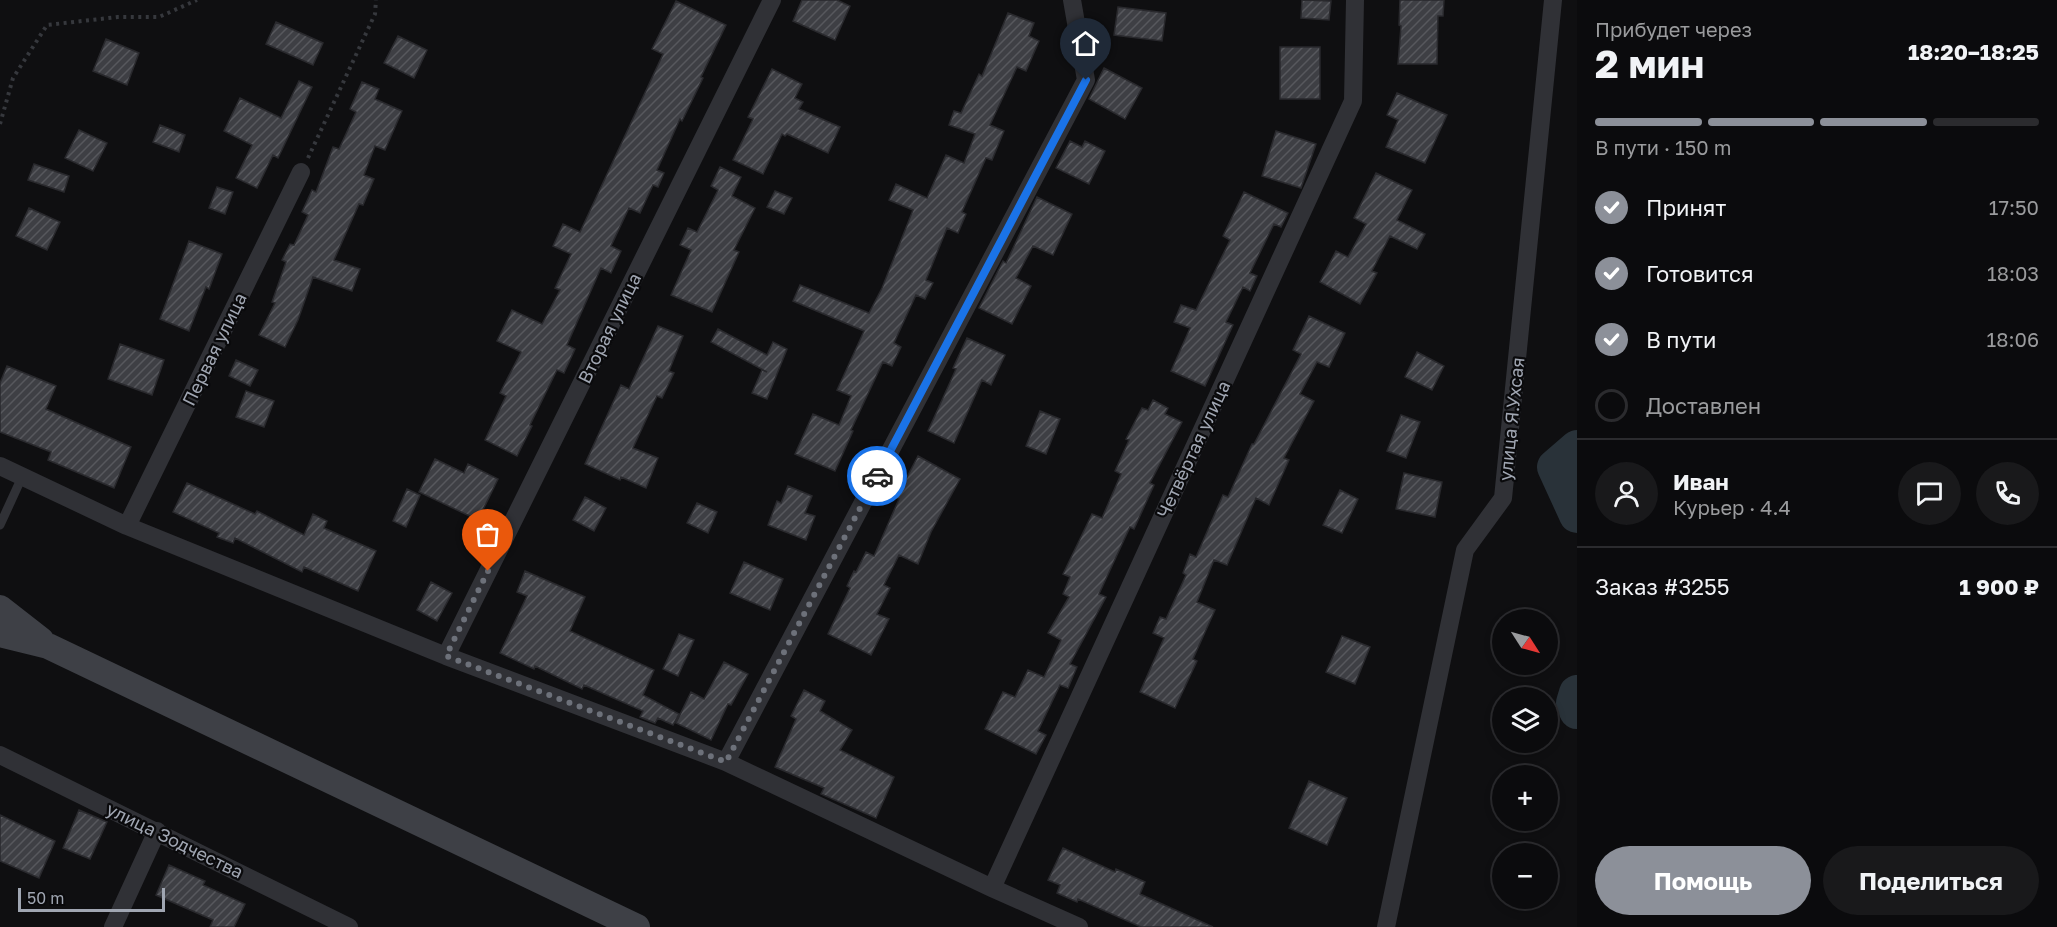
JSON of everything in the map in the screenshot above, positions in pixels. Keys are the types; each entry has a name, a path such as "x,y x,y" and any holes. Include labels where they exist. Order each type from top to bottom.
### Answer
{"main road":[{"path":"0,608 48,646"},
{"path":"0,634 48,646 637,927"}],"street":[{"name":"Вторая улица","path":"446,656 772,0"},
{"path":"726,762 1086,80 1072,0"},
{"name":"Четвёртая улица","path":"992,888 1353,101 1355,0"},
{"name":"улица Я.Ухсая","path":"1386,927 1465,550 1503,498 1553,0"},
{"name":"Первая улица","path":"127,526 301,172"},
{"path":"0,466 127,526 446,656 726,762 1079,927"},
{"name":"улица Зодчества","path":"0,755 350,927"},
{"path":"113,927 157,831"}],"lane":[{"path":"0,525 22,477"}],"path":[{"path":"0,124 12,78 46,25 118,17 159,17 197,0"},
{"path":"301,172 375,15 376,0"}],"building":[{"path":"802,0 837,0 850,6 835,40 793,21"},
{"path":"1302,0 1331,1 1329,20 1301,18"},
{"path":"1400,0 1444,0 1443,16 1438,16 1437,64 1398,64 1401,26 1399,25"},
{"path":"676,1 726,25 701,77 703,78 682,121 680,119 657,170 664,173 658,187 653,185 640,213 629,208 611,246 621,251 611,273 601,268 567,345 575,349 564,373 557,370 517,456 485,440 506,396 500,393 521,352 497,341 512,310 542,324 560,290 555,288 571,254 553,246 563,224 580,232 663,54 652,49"},
{"path":"1118,7 1166,13 1162,41 1114,35"},
{"path":"1008,13 1034,23 1029,36 1039,41 1026,71 1017,67 990,125 1004,131 992,160 986,158 962,212 966,214 958,233 947,228 926,280 933,283 925,299 916,295 894,343 901,347 892,366 883,362 851,430 853,431 835,471 795,454 813,414 839,425 851,396 837,390 864,331 793,301 800,285 869,313 882,288 913,210 889,200 896,184 927,198 946,155 964,163 975,134 949,125 954,111 961,113 979,74 982,76"},
{"path":"276,22 323,43 313,65 266,44"},
{"path":"398,36 427,50 414,78 384,63"},
{"path":"106,39 139,53 127,85 93,71"},
{"path":"1280,47 1320,47 1320,99 1280,99"},
{"path":"1104,68 1142,88 1125,119 1089,99"},
{"path":"772,69 802,84 795,98 803,102 799,109 840,127 828,153 787,134 785,136 782,134 763,174 733,160 753,119 748,117"},
{"path":"299,81 312,87 278,158 273,155 257,188 236,178 252,145 224,131 240,98 281,118"},
{"path":"362,82 379,89 375,99 402,111 385,150 375,146 364,175 374,179 363,205 359,204 334,260 360,269 352,291 313,277 298,320 285,347 259,335 275,303 272,302 286,262 282,260 290,244 294,245 308,215 302,212 312,190 316,192 333,147 339,149 356,112 350,109"},
{"path":"1397,93 1447,115 1425,163 1386,147 1398,120 1387,115"},
{"path":"160,125 185,135 179,152 153,142"},
{"path":"79,130 107,143 93,171 65,158"},
{"path":"1276,131 1316,144 1301,188 1262,176"},
{"path":"1070,141 1082,147 1085,141 1105,151 1089,184 1056,168"},
{"path":"34,164 69,176 64,192 28,180"},
{"path":"720,167 741,177 732,196 755,208 734,250 739,252 712,312 671,295 691,250 680,245 688,228 697,232 718,190 711,186"},
{"path":"1376,173 1412,190 1397,220 1425,234 1417,249 1390,236 1372,271 1377,273 1360,304 1320,282 1336,251 1348,257 1366,224 1354,218"},
{"path":"217,187 233,192 225,214 209,208"},
{"path":"775,191 792,198 784,214 767,207"},
{"path":"1244,192 1288,213 1281,227 1274,224 1250,273 1257,276 1250,291 1243,287 1226,322 1233,325 1205,386 1171,371 1190,328 1174,322 1181,305 1196,310 1230,240 1223,236"},
{"path":"1037,197 1072,214 1053,255 1033,246 1016,278 1031,286 1012,324 979,308 1003,261 1006,263"},
{"path":"29,208 60,222 47,250 16,236"},
{"path":"189,241 222,254 209,289 206,287 189,331 160,319"},
{"path":"1309,316 1345,333 1329,367 1317,362 1300,394 1314,401 1284,458 1289,460 1269,505 1256,498 1227,565 1214,560 1197,602 1215,610 1193,659 1197,661 1175,708 1140,692 1164,638 1153,633 1160,617 1166,619 1186,575 1183,573 1190,554 1196,557 1223,495 1228,497 1252,444 1301,354 1293,350"},
{"path":"658,326 683,336 669,371 674,373 662,398 657,396 633,448 658,458 646,488 621,477 620,480 585,464 621,385 629,389"},
{"path":"718,329 767,355 773,342 787,349 767,399 752,393 762,370 767,372 711,342"},
{"path":"967,338 1005,355 991,385 982,380 954,443 928,431 956,369 953,368"},
{"path":"120,344 164,360 152,395 108,379"},
{"path":"1417,352 1444,366 1432,390 1405,377"},
{"path":"236,360 258,370 250,386 229,376"},
{"path":"7,366 56,386 46,409 131,447 114,488 48,460 51,452 0,432 0,383"},
{"path":"246,391 274,401 264,427 236,417"},
{"path":"1153,400 1168,408 1165,414 1182,422 1150,483 1154,485 1134,529 1130,527 1099,594 1106,597 1070,664 1077,667 1068,688 1060,685 1038,731 1046,735 1036,754 985,729 1003,692 1015,697 1028,670 1044,677 1061,640 1048,633 1069,597 1063,594 1070,577 1063,574 1092,514 1102,518 1121,474 1115,471 1129,440 1126,439 1142,408 1148,410"},
{"path":"1040,411 1060,419 1046,454 1026,446"},
{"path":"1401,415 1420,422 1406,458 1387,451"},
{"path":"918,456 960,479 931,532 918,564 899,555 884,585 890,588 877,614 889,619 871,655 828,634 850,588 847,586 854,571 856,572 866,552 874,556 899,499 896,498"},
{"path":"435,459 464,473 468,464 498,479 478,520 419,492"},
{"path":"1404,473 1442,482 1435,517 1396,509"},
{"path":"187,483 255,514 257,511 304,535 313,514 327,521 324,528 376,551 358,591 304,567 302,572 235,538 233,543 217,537 219,533 173,512"},
{"path":"788,486 812,496 805,513 815,516 806,540 768,525 777,501 781,503"},
{"path":"407,489 420,495 406,527 393,521"},
{"path":"1340,490 1358,499 1342,533 1323,525"},
{"path":"585,497 606,508 594,531 573,520"},
{"path":"697,503 717,512 708,533 687,523"},
{"path":"744,562 783,579 770,610 730,593"},
{"path":"525,571 585,597 570,631 654,670 643,695 679,714 673,725 658,718 655,723 640,717 643,711 584,685 582,689 535,666 534,669 500,653 527,596 517,592"},
{"path":"431,582 452,593 437,621 417,610"},
{"path":"679,634 694,640 678,676 663,669"},
{"path":"1342,636 1370,647 1355,684 1326,672"},
{"path":"724,662 748,674 731,705 728,704 711,740 676,723 691,692 704,699"},
{"path":"804,690 825,701 820,711 852,730 840,750 894,777 876,818 821,794 824,788 775,767 796,719 791,716"},
{"path":"1309,781 1347,798 1327,845 1289,828"},
{"path":"79,810 107,822 90,859 63,848"},
{"path":"0,815 55,841 39,878 0,861"},
{"path":"1063,848 1115,872 1116,869 1145,882 1140,894 1213,927 1141,927 1078,899 1077,902 1057,893 1060,885 1048,880"},
{"path":"169,865 205,881 203,885 245,904 234,927 210,927 213,920 156,895"}],"waterway":[{"path":"1577,448 1555,467 1577,515"},
{"path":"1577,693 1574,703 1577,711"}],"way so far":[{"path":"488,571 446,656 726,762 877,476"}],"route":[{"path":"877,476 1086,80"}]}
